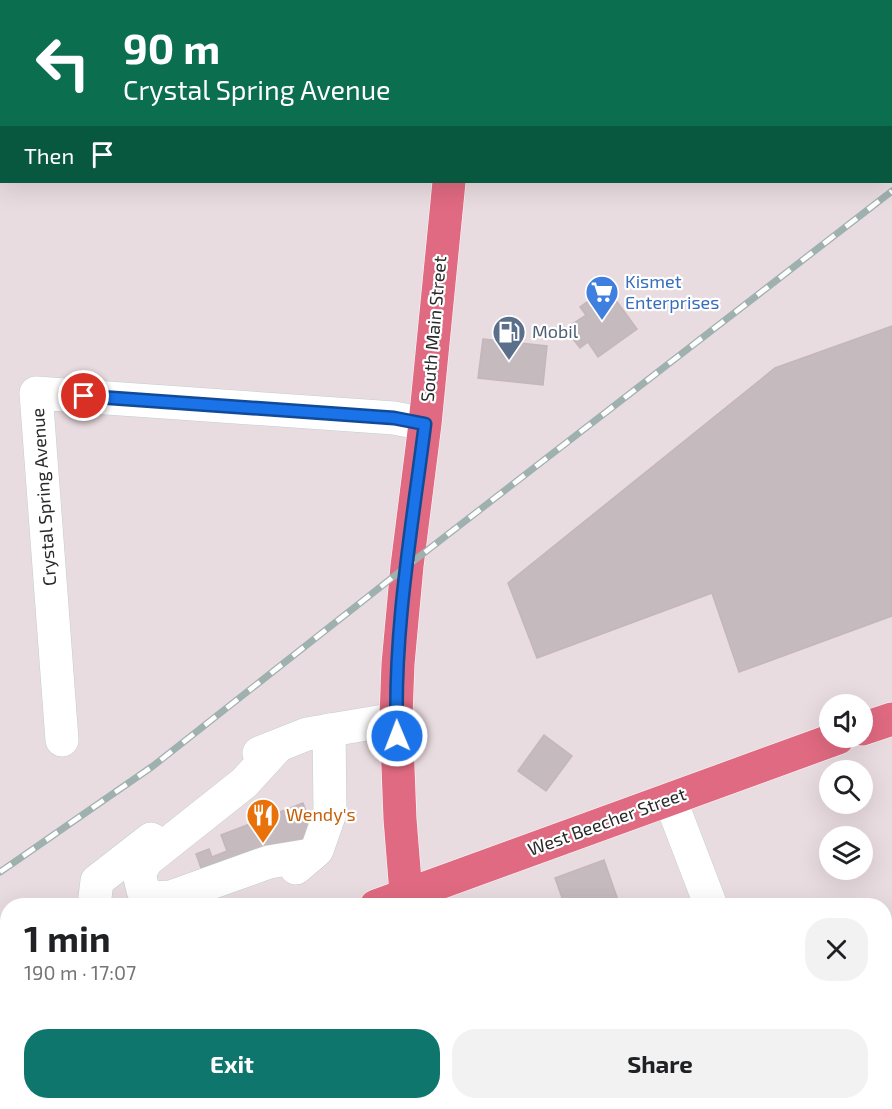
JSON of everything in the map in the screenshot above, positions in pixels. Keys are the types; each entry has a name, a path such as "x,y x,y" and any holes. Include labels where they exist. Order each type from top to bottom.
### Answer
{"main road":[{"name":"South Main Street","path":"407,898 400,819 396,718 402,615 425,424 449,183"},
{"path":"873,725 892,718"},
{"name":"West Beecher Street","path":"412,898 670,799 819,745"}],"street":[{"name":"Crystal Spring Avenue","path":"62,740 36,393 394,418 425,424"},
{"path":"95,898 97,881 151,840 247,758 307,734 396,718"},
{"path":"216,898 296,868 317,850 330,813 329,730"},
{"path":"278,746 244,783 147,860 139,873 143,890 154,898 171,897 269,862 311,855"},
{"path":"670,799 708,898"}],"building":[{"path":"607,288 637,329 598,357 588,342 580,348 570,335 571,325 586,315 580,307"},
{"path":"892,326 892,616 739,672 712,593 537,658 508,583 775,368"},
{"path":"483,339 547,346 543,385 478,378"},
{"path":"544,735 572,756 546,791 518,771"},
{"name":"Wendy's","path":"303,803 316,838 205,879 196,854 209,849 212,857 227,851 221,835 260,820 257,812 269,808 272,815"},
{"path":"604,860 617,898 562,898 555,878"}],"railway":[{"path":"0,872 153,766 407,566 892,191"}],"place":[{"name":"Kismet Enterprises","path":"602,321"},
{"name":"Mobil","path":"509,361"},
{"name":"Wendy's","path":"263,844"}],"route":[{"path":"84,396 394,418 425,424 402,615 398,664 397,736"}]}
